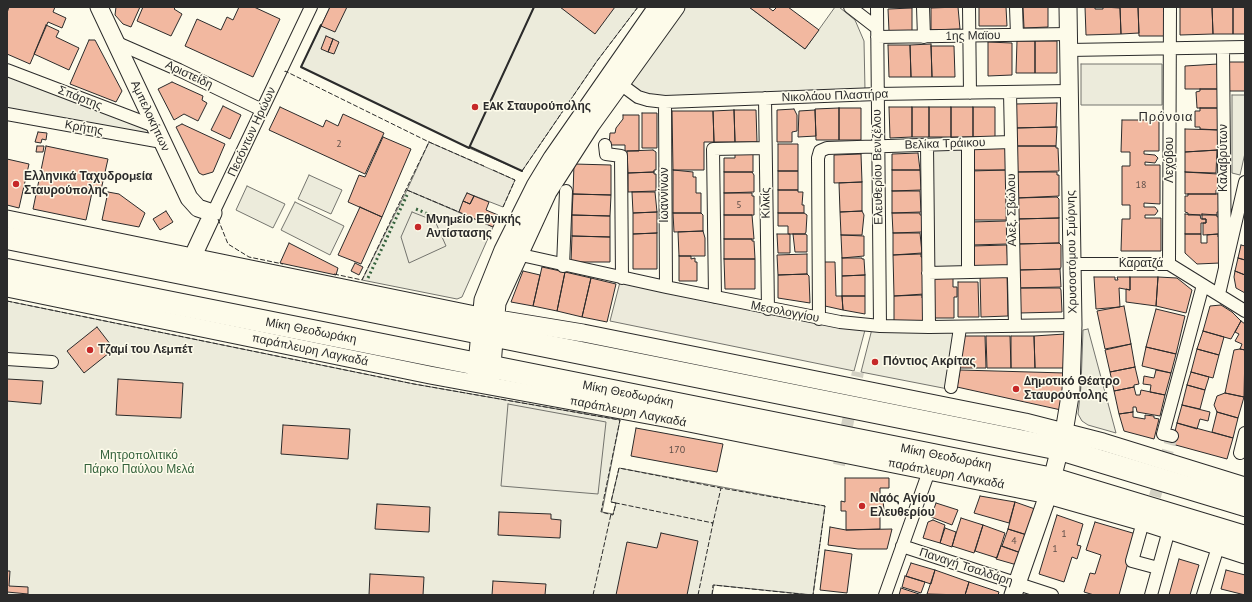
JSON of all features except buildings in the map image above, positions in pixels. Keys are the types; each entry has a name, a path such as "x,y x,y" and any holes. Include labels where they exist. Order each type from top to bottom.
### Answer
{"highway":[{"path":"7,238 487,326 1062,440 1245,505"},
{"name":"Μίκη Θεοδωράκη","path":"7,270 37,285 1050,487 1245,537"}],"street":[{"name":"Αμπελοκήπων","path":"99,7 189,198 198,208 213,213"},
{"path":"483,375 487,326 483,300 511,253 542,189 614,80 658,7"},
{"path":"614,80 676,7"},
{"path":"850,7 877,32"},
{"name":"Ελευθερίου Βενιζέλου","path":"877,7 880,326"},
{"path":"923,7 924,37"},
{"path":"969,7 970,93"},
{"path":"1016,7 1017,35"},
{"name":"Χρυσοστόμου Σμύρνης","path":"1015,589 1050,487 1062,440 1071,390 1073,325 1068,7"},
{"name":"Λεχόβου","path":"1169,264 1170,7"},
{"name":"Πεσόντων Ηρώων","path":"192,258 310,8"},
{"name":"1ης Μαϊου","path":"877,32 924,37 1017,35 1068,42 1170,49 1245,48"},
{"name":"Αριστείδη","path":"115,42 179,70 262,110"},
{"name":"Καλαβρύτων","path":"1223,48 1225,268"},
{"name":"Σπάρτης","path":"7,70 154,126"},
{"name":"Νικολάου Πλαστήρα","path":"614,80 638,97 665,102 877,94 1069,92"},
{"name":"Αλεξ. Σβώλου","path":"1010,93 1015,326"},
{"name":"Κιλκίς","path":"765,98 768,309"},
{"name":"Ιωαννίνων","path":"665,102 666,287"},
{"name":"Κρήτης","path":"7,114 162,142"},
{"name":"Βελίκα Τράικου","path":"819,319 818,158 820,151 827,148 1011,142"},
{"path":"968,144 968,272"},
{"path":"604,145 606,154 621,156 622,278"},
{"path":"927,145 929,328"},
{"path":"715,298 713,149 765,148"},
{"name":"Καλαβρύτων","path":"1219,294 1245,182"},
{"path":"563,266 566,191"},
{"path":"7,219 192,258 487,326"},
{"name":"Μεσολογγίου","path":"511,253 563,266 819,319 880,326 929,328 1073,325"},
{"name":"Καρατζά","path":"1072,264 1169,264 1245,311"},
{"path":"928,273 1013,271"},
{"path":"7,288 37,285"},
{"path":"1168,435 1203,285"},
{"path":"951,387 960,328"},
{"path":"7,359 52,362"},
{"name":"παράπλευρη Λαγκαδά","path":"483,375 664,418 929,471 1050,487 1143,522 1245,555"},
{"path":"1240,453 1245,433"},
{"path":"1062,440 1155,457 1245,486"},
{"path":"885,595 929,471"},
{"path":"1143,522 1132,561 1158,568"},
{"path":"1151,595 1169,530"},
{"name":"Παναγή Τσαλδάρη","path":"902,546 1015,589 1052,595"},
{"path":"1203,595 1218,547"}],"green space":[{"name":"EAK Σταυρούπολης","path":"330,7 638,7 597,61 522,171 469,148 301,67"},
{"path":"685,7 749,7 805,49 835,7 839,7 855,20 864,41 865,90 663,96 640,93 626,84"},
{"path":"1081,64 1162,64 1162,105 1081,105"},
{"path":"7,70 154,126 162,142 7,114"},
{"path":"1232,95 1245,95 1245,153 1240,175 1232,173"},
{"path":"930,148 963,148 965,270 932,270"},
{"path":"309,175 342,190 331,214 298,199"},
{"path":"247,186 285,204 273,228 236,210"},
{"path":"407,190 493,227 462,297 457,299 362,280"},
{"path":"295,202 344,226 330,255 281,230"},
{"name":"Μητροπολιτικό Πάρκο Παύλου Μελά","path":"7,301 414,384 620,420 602,512 613,514 616,503 611,502 619,468 825,506 813,595 714,585 712,595 7,595"},
{"path":"872,329 958,330 948,389 861,372"},
{"path":"1088,329 1116,433 1088,425 1082,421 1078,414 1081,386 1083,330"}],"shaded area":[{"path":"429,142 515,180 503,207 467,193 459,212 407,190"},
{"path":"412,212 435,221 446,246 409,263 401,237"},
{"path":"620,282 865,330 854,371 610,321"},
{"path":"508,404 606,422 598,494 501,486"}],"tunnel":[{"path":"839,465 858,372"},
{"path":"1150,514 1172,436"}],"hedge":[{"path":"368,278 407,195"},
{"path":"416,209 449,223"}],"fence":[{"path":"469,148 534,7"},
{"path":"522,171 597,61 638,7"},
{"path":"285,72 429,142"},
{"path":"334,274 362,280 429,142 484,166"},
{"path":"493,170 515,180 503,207"},
{"path":"407,190 459,212"},
{"path":"218,219 228,244 249,257 283,264"},
{"path":"7,301 414,384 620,420 601,512 613,515 616,503 713,523 721,488 825,506 813,595"},
{"path":"616,503 611,502 619,468 721,488"},
{"path":"593,595 611,514"},
{"path":"698,595 713,523 711,523"},
{"path":"712,595 713,585 810,595"}],"wall":[{"path":"321,25 301,67 469,148 534,7"},
{"path":"470,147 522,171"}],"place":[{"name":"EAK Σταυρούπολης","path":"475,107"},
{"name":"Ελληνικά Ταχυδρομεία Σταυρούπολης","path":"16,184"},
{"name":"Μνημείο Εθνικής Αντίστασης","path":"418,227"},
{"name":"Τζαμί του Λεμπέτ","path":"90,350"},
{"name":"Πόντιος Ακρίτας","path":"875,362"},
{"name":"Δημοτικό Θέατρο Σταυρούπολης","path":"1016,389"},
{"name":"Ναός Αγίου Ελευθερίου","path":"862,506"}],"district":[{"name":"Πρόνοια","path":"1166,117"}]}
